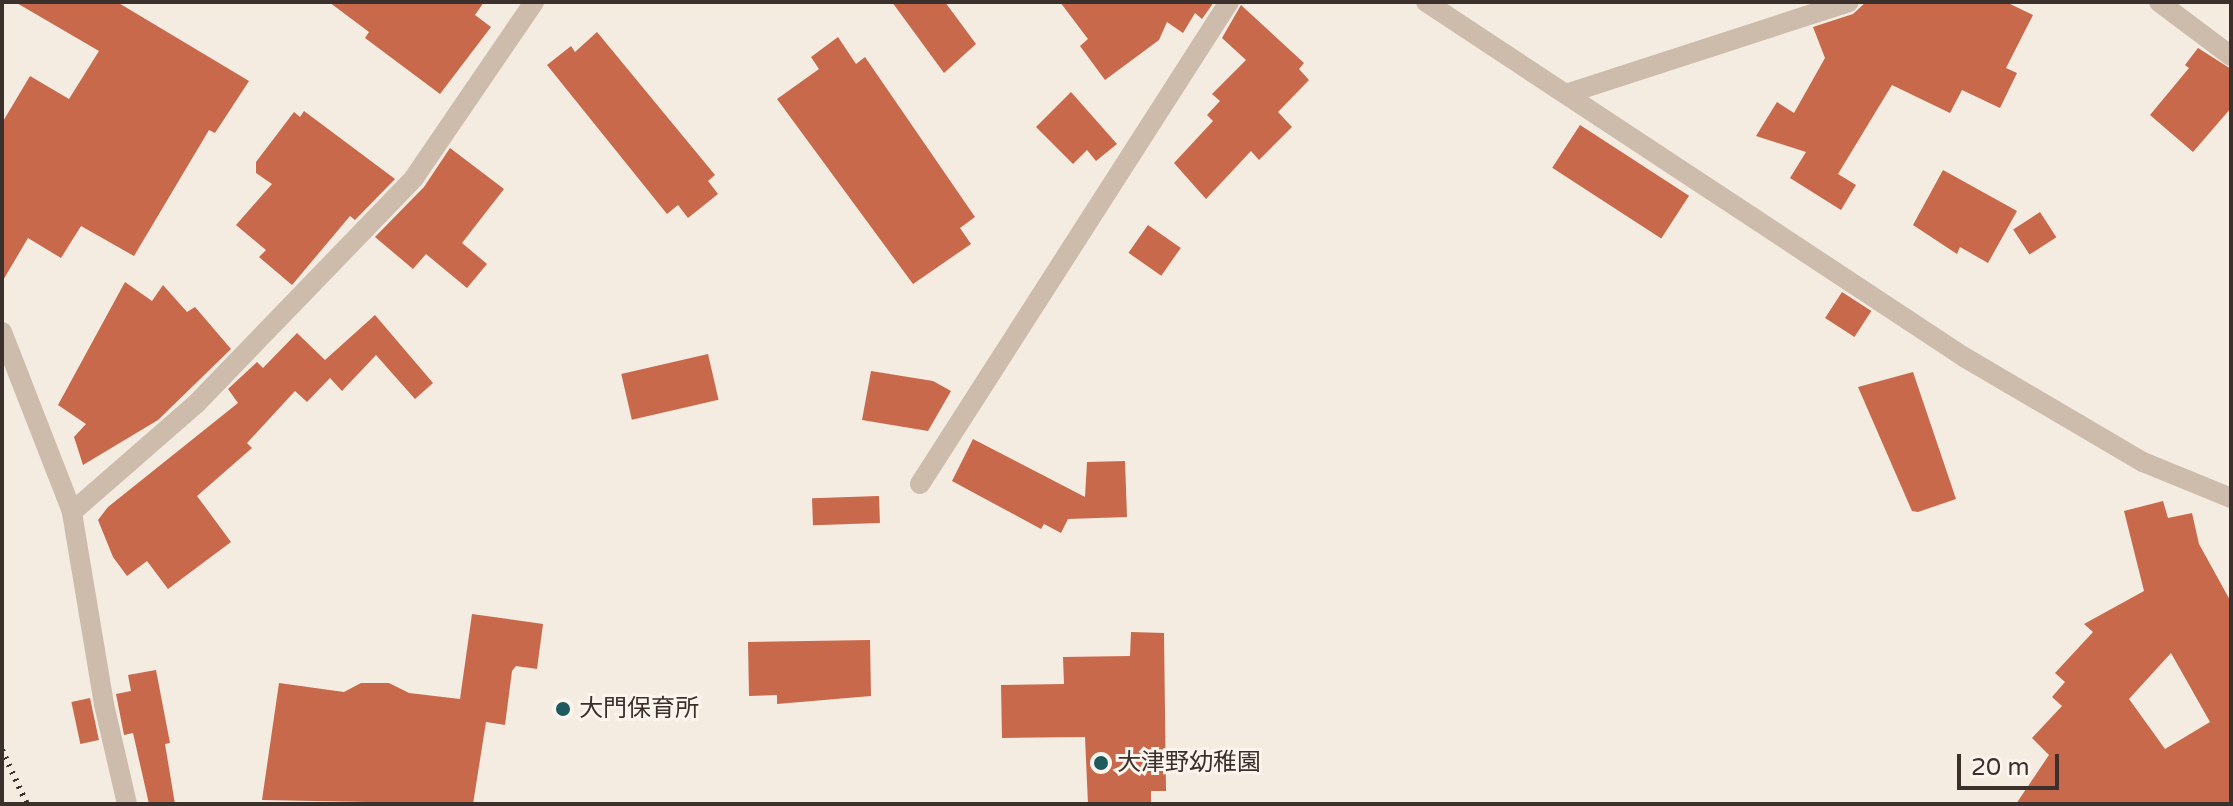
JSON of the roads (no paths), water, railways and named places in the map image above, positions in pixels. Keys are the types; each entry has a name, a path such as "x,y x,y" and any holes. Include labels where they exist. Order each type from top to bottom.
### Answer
{"street":[{"path":"72,512 196,404 414,178 534,2"},
{"path":"920,484 1229,2"},
{"path":"1426,2 1569,93 1964,357 2143,462 2231,498"},
{"path":"1569,93 1849,2"},
{"path":"2159,2 2231,56"},
{"path":"2,332 72,512 104,704 127,804"}],"railway":[{"path":"2,750 27,804"}],"place":[{"name":"大門保育所","path":"563,709"},
{"name":"大津野幼稚園","path":"1101,763"}]}
